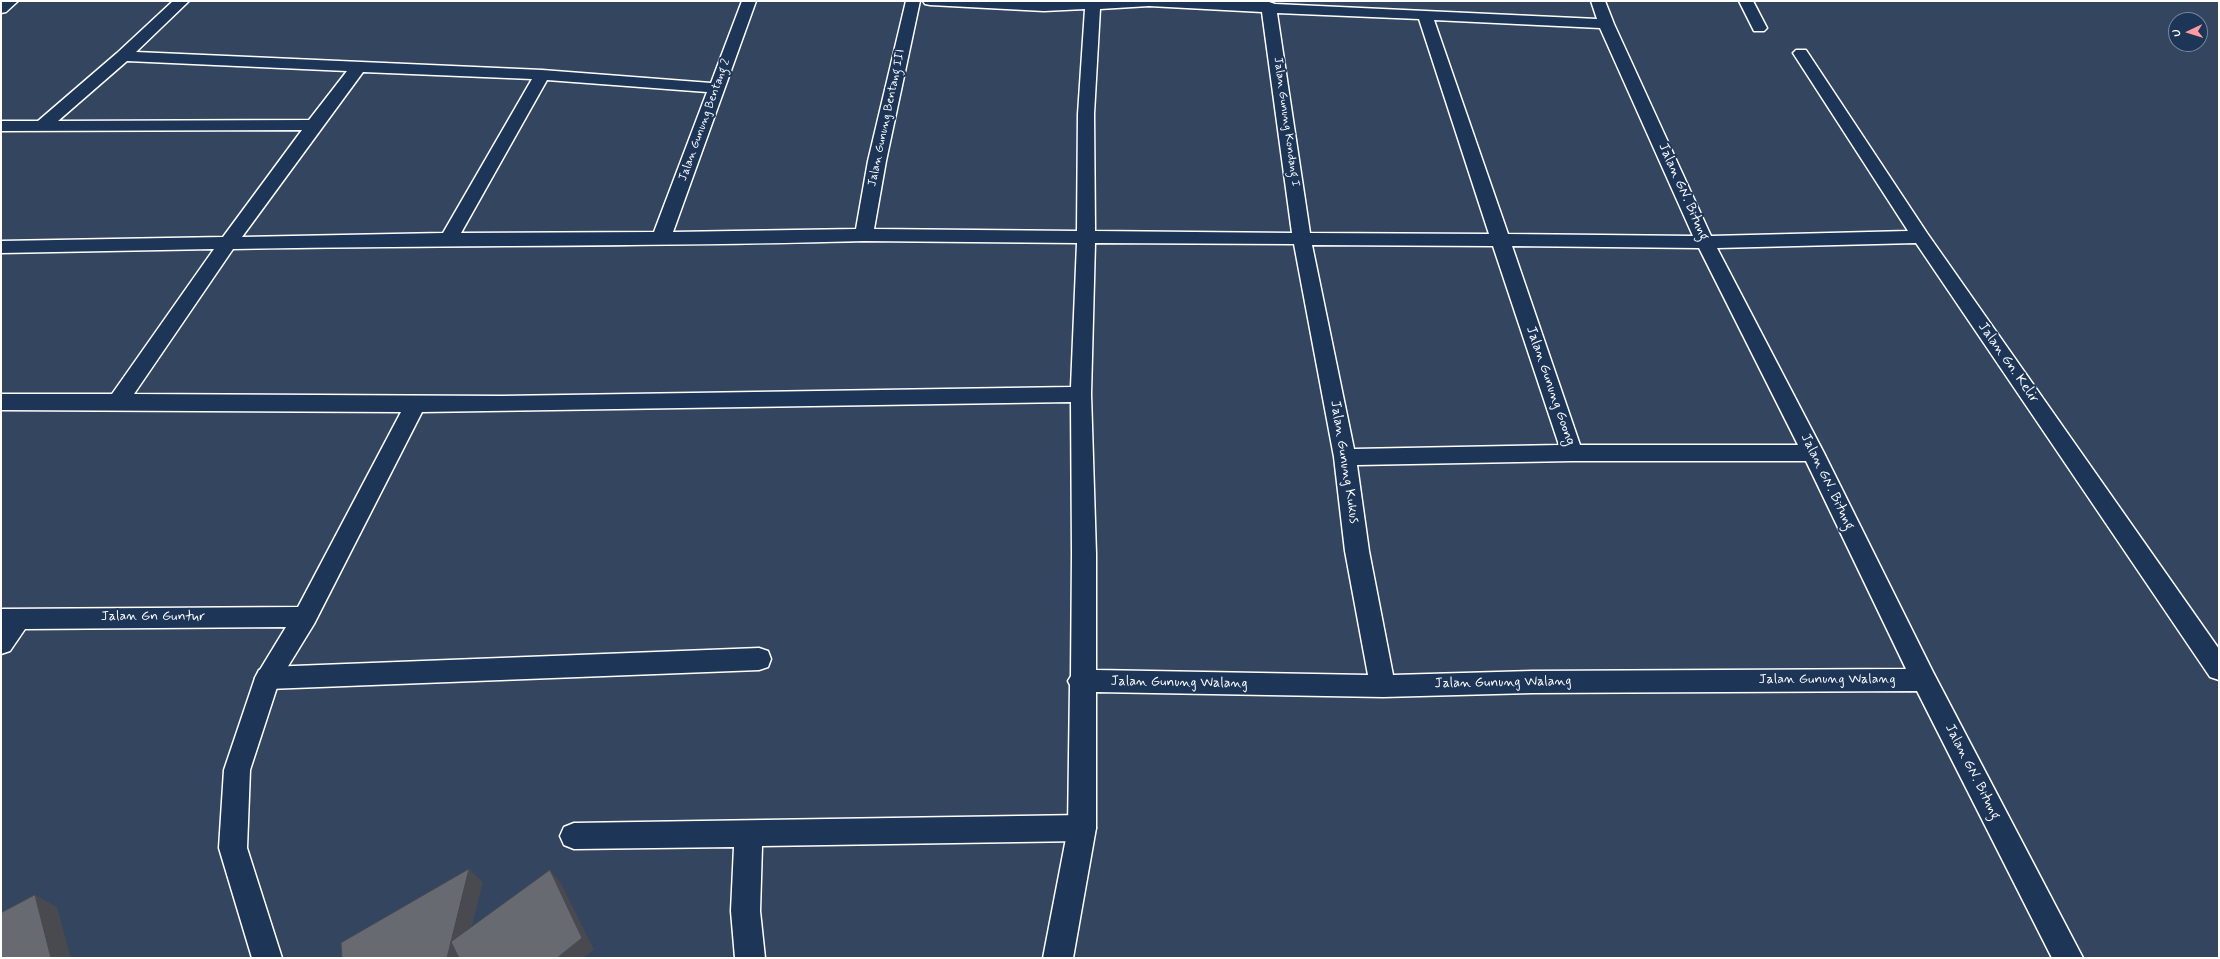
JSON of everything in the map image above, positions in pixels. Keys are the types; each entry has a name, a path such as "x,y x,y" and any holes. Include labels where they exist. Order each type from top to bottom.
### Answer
{"street":[{"path":"1,9 11,1"},
{"path":"43,125 123,56 182,1"},
{"name":"Jalan Gunung Bentang 2","path":"661,239 749,1"},
{"name":"Jalan Gunung Bentang III","path":"864,235 877,162 913,1"},
{"path":"930,1 1044,7 1093,2 1149,2 1269,6 1606,24"},
{"name":"Jalan GN. Bitung","path":"1598,1 1606,24 1705,242 1813,453 1924,680 2068,958"},
{"path":"1746,1 1759,28"},
{"path":"1058,958 1082,828 1081,681 1084,554 1081,394 1086,237 1086,114 1093,2"},
{"name":"Jalan Gunung Kondang I","path":"1269,6 1302,239"},
{"name":"Jalan Gunung Goong","path":"1345,457 1572,453 1425,15"},
{"name":"Jalan Gn. Kelir","path":"1802,53 1921,238 2219,669"},
{"path":"123,56 359,66 542,76 716,88"},
{"path":"119,400 313,125 359,66"},
{"path":"449,239 542,76"},
{"path":"1,126 313,125"},
{"path":"1,247 449,239 661,239 864,235 1705,242 1921,238"},
{"name":"Jalan Gunung Kukus","path":"1302,239 1345,457 1357,551 1383,686"},
{"path":"1,402 119,400 415,404 648,403 1081,394"},
{"path":"267,958 233,848 237,770 268,678 305,617 415,404"},
{"path":"1572,453 1813,453"},
{"name":"Jalan Gn Guntur","path":"10,618 305,617"},
{"path":"1,644 10,618"},
{"path":"268,678 759,659"},
{"name":"Jalan Gunung Walang","path":"1081,681 1383,686 1532,682 1924,680"},
{"path":"574,836 749,832 1082,828"},
{"path":"749,832 744,889 745,930 750,958"}],"building":[{"path":"469,869 447,958 342,958 341,943"},
{"path":"550,870 582,938 557,958 459,958 451,942"},
{"path":"35,895 51,958 1,958 1,913"}]}
